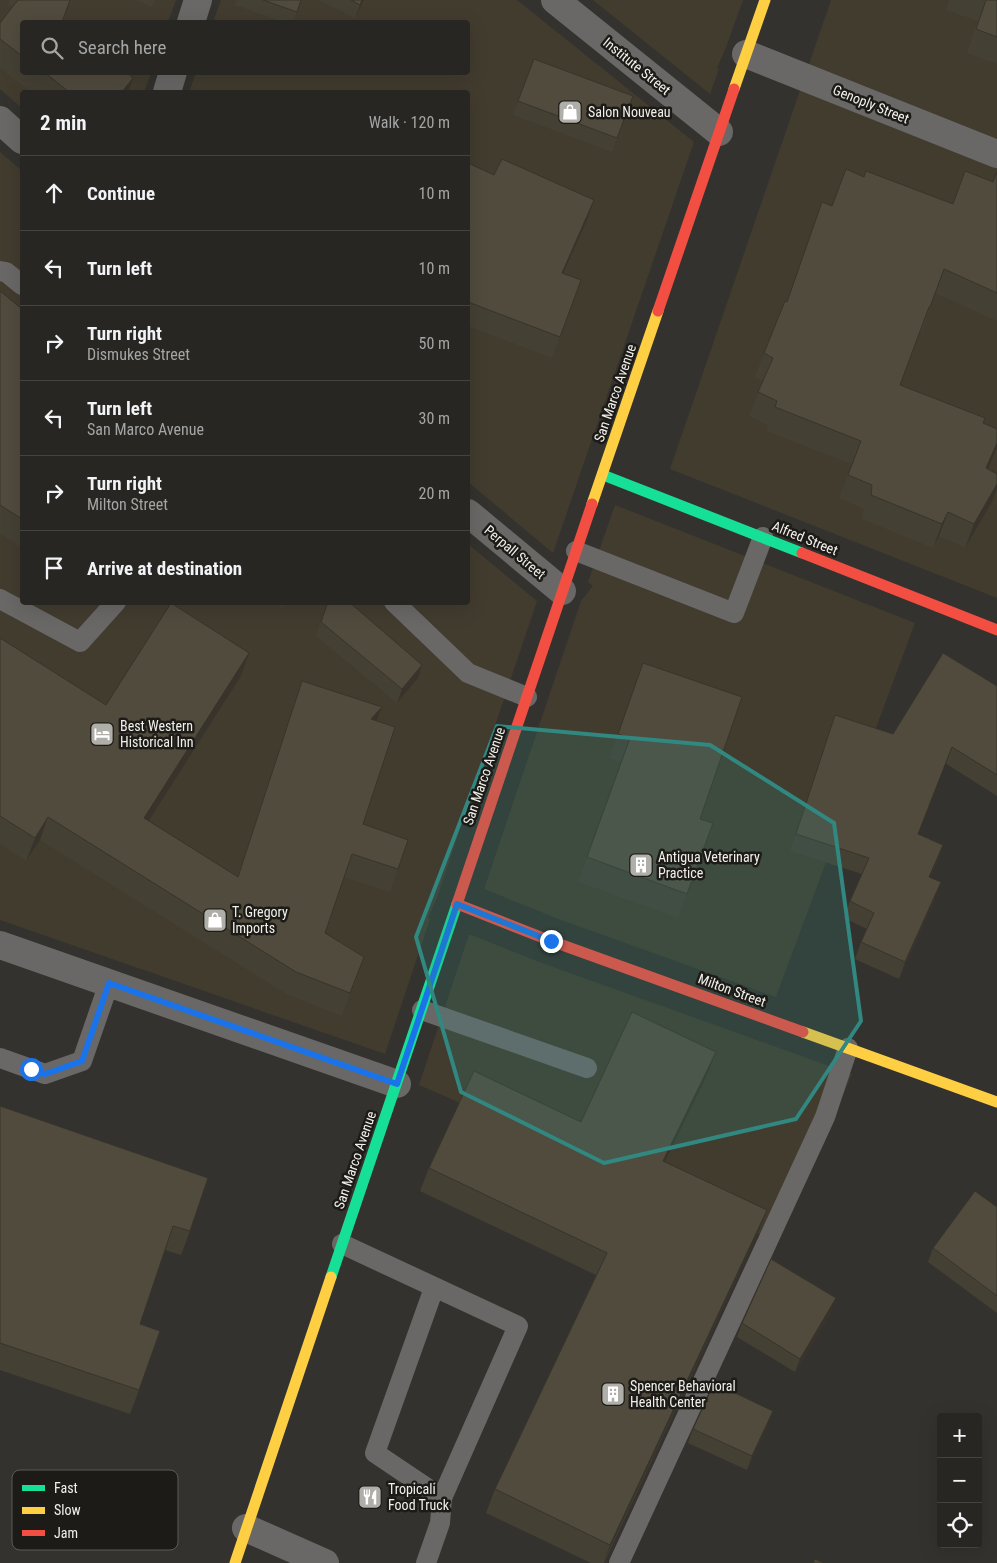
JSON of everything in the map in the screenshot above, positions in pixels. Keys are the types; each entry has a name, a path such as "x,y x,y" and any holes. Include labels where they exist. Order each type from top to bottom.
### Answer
{"main road":[{"name":"San Marco Avenue","path":"235,1563 562,591 765,0"},
{"name":"Alfred Street","path":"603,475 997,630"},
{"name":"Milton Street","path":"457,904 560,944 997,1102"}],"street":[{"path":"192,20 198,0"},
{"name":"Institute Street","path":"555,0 719,132"},
{"name":"Genoply Street","path":"746,54 997,154"},
{"path":"168,90 173,75"},
{"path":"0,120 20,138"},
{"name":"Perpall Street","path":"470,515 562,591"},
{"path":"0,945 397,1084"},
{"path":"246,1528 325,1563"}],"lane":[{"path":"3,272 20,284"},
{"path":"576,551 734,613 763,537"},
{"path":"0,599 80,642 113,605"},
{"path":"397,605 468,673 527,697"},
{"path":"0,1058 45,1074 82,1061 109,983"},
{"path":"422,1010 587,1068"},
{"path":"619,1563 825,1117 848,1048"},
{"path":"342,1244 518,1326 442,1498 440,1523 426,1563"},
{"path":"434,1288 375,1453 442,1498"}],"highlighted area":[{"path":"497,726 710,745 834,823 861,1021 796,1119 604,1163 461,1092 416,937"}],"shaded area":[{"path":"0,0 176,0 169,20 20,20 20,75 150,75 145,90 20,90 20,106 0,89"},
{"path":"221,0 517,0 694,142 553,553 470,484 470,90 190,90 195,75 470,75 470,20 214,20"},
{"path":"593,0 743,0 717,68 719,69 710,94"},
{"path":"831,0 997,0 997,598 670,469"},
{"path":"0,152 20,169 20,605 470,605 470,546 537,601 437,898 428,918 430,919 385,1054 0,920"},
{"path":"615,505 915,623 776,997 561,920 484,889 581,601 593,586 588,582"},
{"path":"469,934 542,963 852,1074 778,1242 419,1085"}],"building":[{"path":"18,0 70,0 63,20 20,20 20,54 0,39 0,23"},
{"path":"263,0 301,0 297,12"},
{"path":"351,0 362,0 360,5"},
{"path":"986,0 997,0 997,37 976,29"},
{"name":"Salon Nouveau","path":"534,59 633,96 617,138 518,101"},
{"path":"48,75 130,75 133,78 124,90 66,90"},
{"path":"502,159 594,200 562,273 581,280 560,337 470,303 470,164 494,175"},
{"path":"846,169 864,177 866,171 953,204 965,171 993,182 997,172 997,293 944,269 900,385 985,418 983,423 997,429 997,443 986,468 997,474 997,484 974,524 948,512 942,524 871,495 872,485 848,475 861,441 775,407 777,401 758,392 773,358 764,353 785,301 787,302 822,202 832,206"},
{"path":"0,291 20,307 20,518 0,505"},
{"path":"170,605 174,605 249,653 144,818 238,877 302,681 382,707 371,719 395,727 363,824 408,840 398,869 352,854 325,933 364,957 350,993 296,972 48,817 35,838 0,816 0,638 106,705"},
{"path":"327,605 352,605 422,665 402,689 321,622"},
{"path":"943,653 997,686 997,775 952,747 918,834 943,845 929,877 941,882 905,962 861,942 874,913 850,901 869,858 796,834 835,715 893,734"},
{"path":"643,663 742,697 700,819 713,823 687,894 587,857 630,738 618,734"},
{"name":"Spencer Behavioral Health Center","path":"632,1012 716,1052 663,1161 767,1210 610,1545 495,1489 607,1253 429,1168 474,1071 581,1122"},
{"path":"0,1106 208,1178 190,1231 173,1226 140,1324 160,1331 139,1390 0,1343"},
{"path":"975,1191 997,1207 997,1296 933,1248"},
{"path":"771,1259 836,1298 800,1359 742,1323"},
{"path":"714,1383 773,1411 752,1456 693,1429"},
{"path":"815,1559 824,1563 813,1563"}],"traffic: fast":[{"path":"603,475 802,553"},
{"path":"331,1277 457,904"}],"traffic: slow":[{"path":"734,89 765,0"},
{"path":"592,504 658,311"},
{"path":"803,1032 997,1102"},
{"path":"235,1563 331,1277"}],"traffic: jam":[{"path":"658,311 734,89"},
{"path":"457,904 592,504"},
{"path":"802,553 997,630"},
{"path":"457,904 551,941 803,1032"}],"place":[{"name":"Salon Nouveau","path":"570,112"},
{"name":"Best Western Historical Inn","path":"102,734"},
{"name":"Antigua Veterinary Practice","path":"641,865"},
{"name":"T. Gregory Imports","path":"215,920"},
{"name":"Spencer Behavioral Health Center","path":"613,1394"},
{"name":"Tropicali Food Truck","path":"370,1497"}],"route":[{"path":"31,1069 45,1074 82,1061 109,983 397,1084 457,904 551,941"}]}
